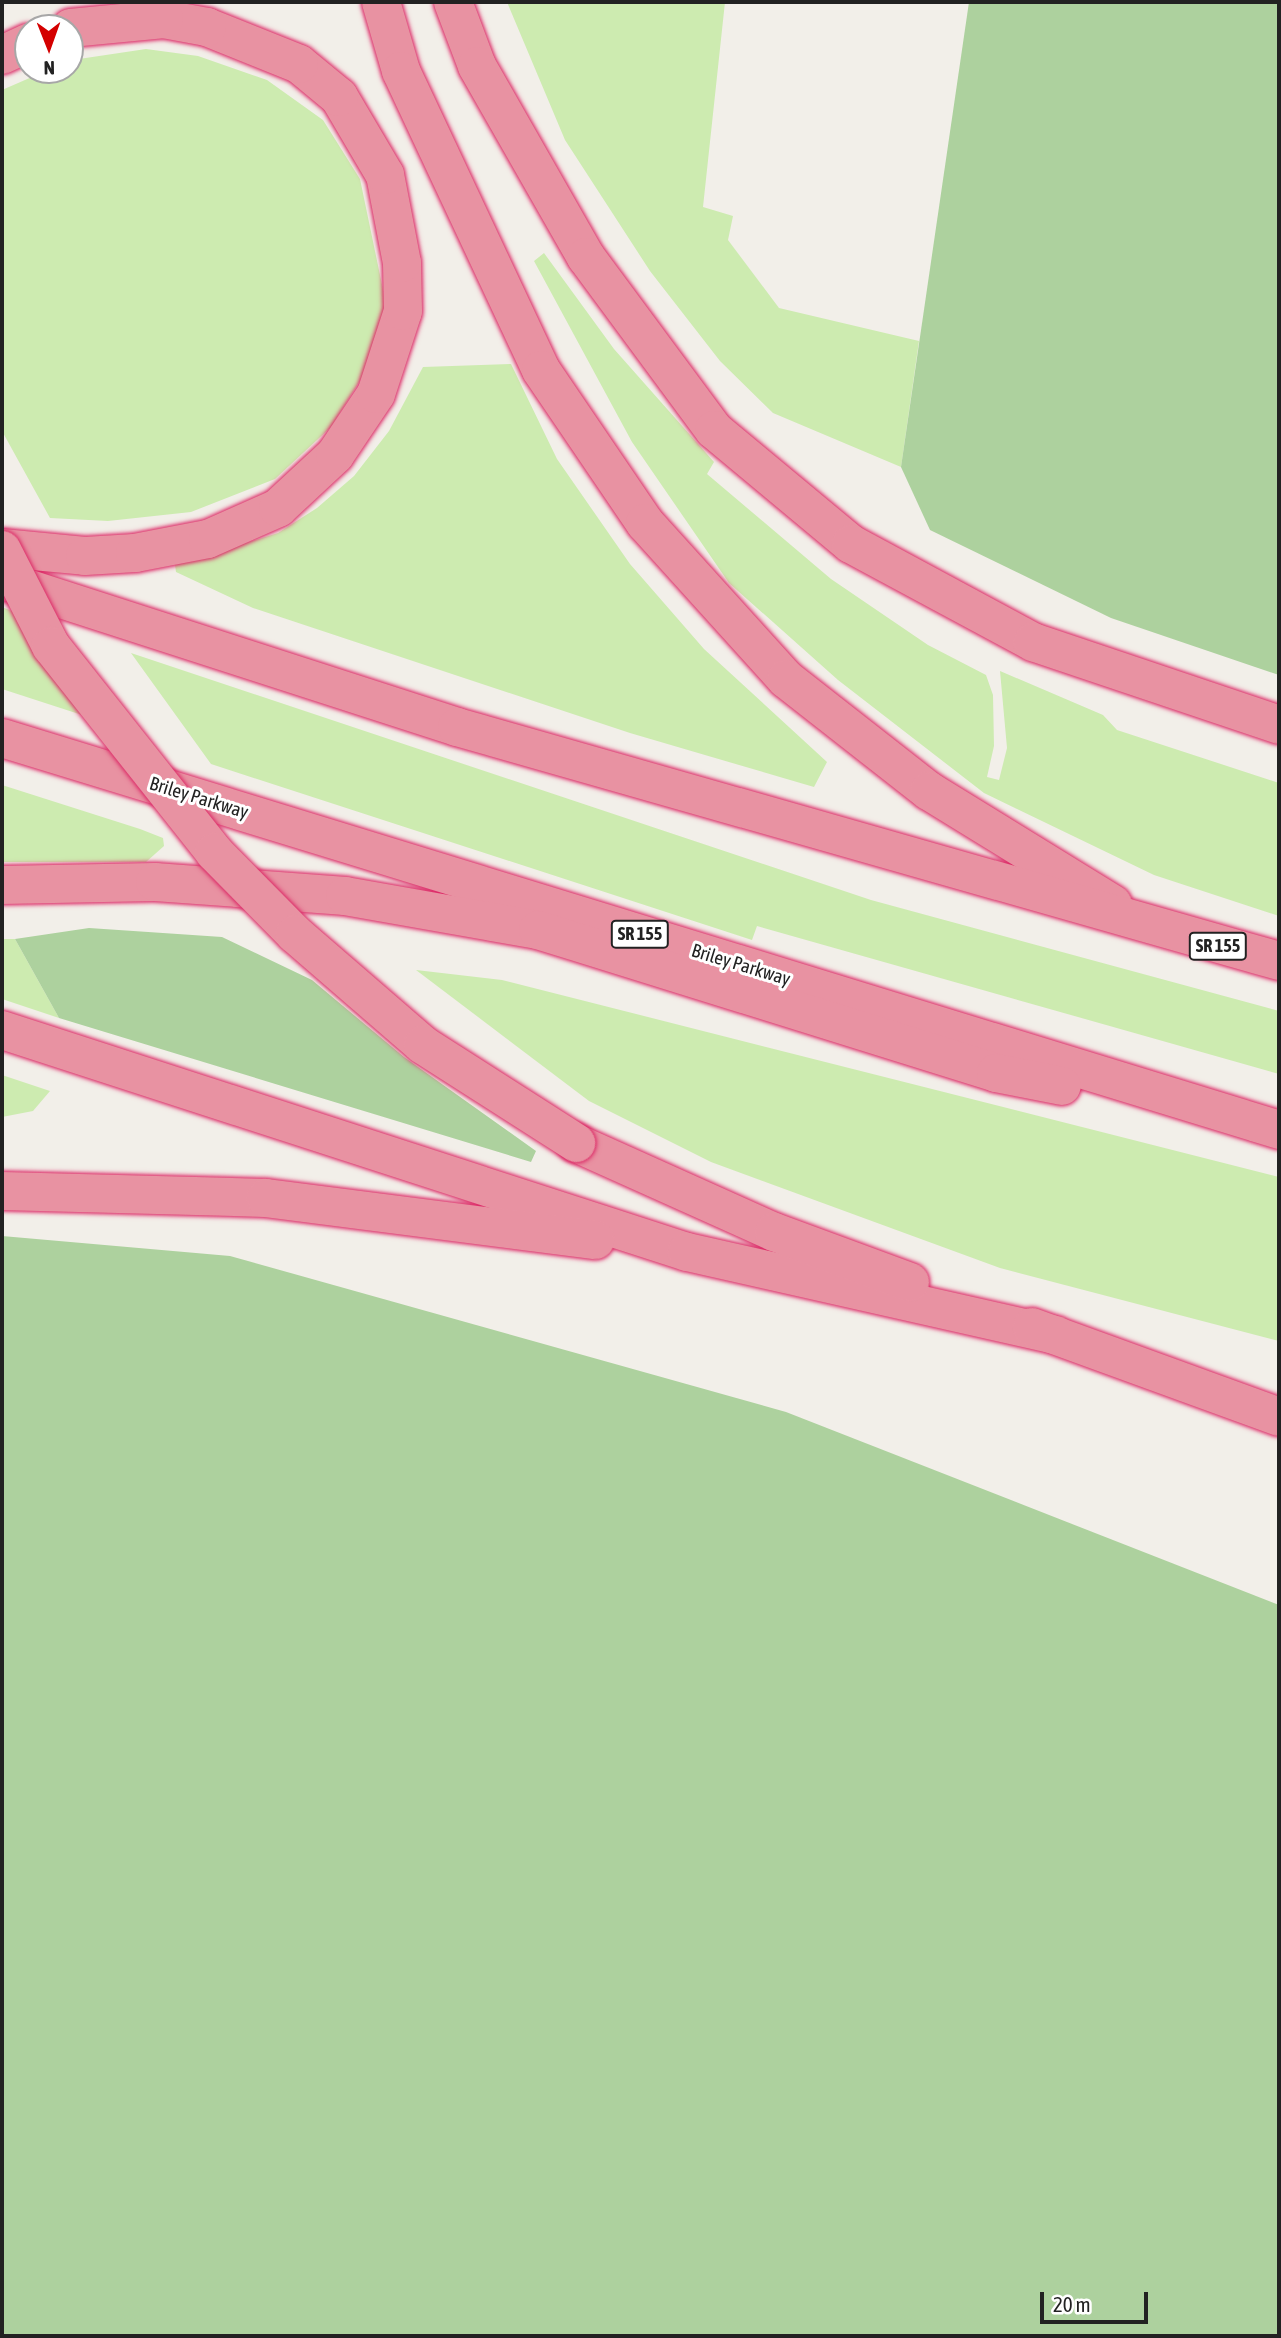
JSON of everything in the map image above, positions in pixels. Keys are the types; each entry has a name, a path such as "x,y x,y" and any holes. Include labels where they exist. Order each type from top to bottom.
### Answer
{"highway":[{"path":"381,2 401,71 541,370 645,523 786,679 929,791 1157,930"},
{"path":"453,2 477,66 586,257 715,430 851,544 1033,642 1279,725"},
{"path":"2,549 85,556 135,553 208,539 278,508 335,456 376,394 403,311 402,264 385,175 339,97 299,64 206,27 164,19 84,27"},
{"path":"2,549 51,646 214,852 295,934 423,1045 576,1143 774,1231 1279,1418"},
{"name":"SR 155","path":"2,580 457,727 1157,930 1279,961"},
{"name":"Briley Parkway","path":"2,738 1278,1130"},
{"path":"2,885 155,883 345,896 538,930 996,1073 1278,1130"},
{"path":"2,1030 687,1252 1056,1335"},
{"path":"2,1191 266,1198 687,1252"}],"green space":[{"path":"507,2 725,2 703,207 733,216 728,240 779,308 919,341 901,467 773,413 720,361 650,271 565,140"},
{"path":"969,2 1279,2 1279,675 1111,618 930,530 901,467"},
{"path":"146,49 198,56 267,80 323,120 360,179 386,304 366,371 331,427 275,479 191,512 108,521 50,518 2,431 2,90 16,84 84,84 84,58"},
{"path":"544,253 614,349 714,462 707,474 831,579 928,645 986,675 993,695 994,746 987,777 999,780 1007,748 1000,671 1103,715 1117,730 1279,783 1279,916 1154,875 984,793 838,680 729,583 632,442 534,261"},
{"path":"511,364 557,459 630,564 704,649 827,762 814,787 630,733 253,608 176,572 175,565 278,533 317,508 354,476 389,431 423,367"},
{"path":"2,607 17,613 82,715 2,689"},
{"path":"131,653 871,900 1279,1011 1279,1074 757,926 752,940 211,764"},
{"path":"2,785 140,829 163,838 164,846 146,862 2,862"},
{"path":"89,928 222,937 312,980 404,1057 536,1151 531,1162 59,1018 15,939"},
{"path":"2,939 15,939 59,1018 2,999"},
{"path":"416,970 502,980 1279,1177 1279,1341 1000,1268 711,1162 589,1101"},
{"path":"2,1075 50,1091 33,1111 2,1117"},
{"path":"2,1236 230,1256 786,1412 1279,1605 1279,2336 2,2336"}]}
